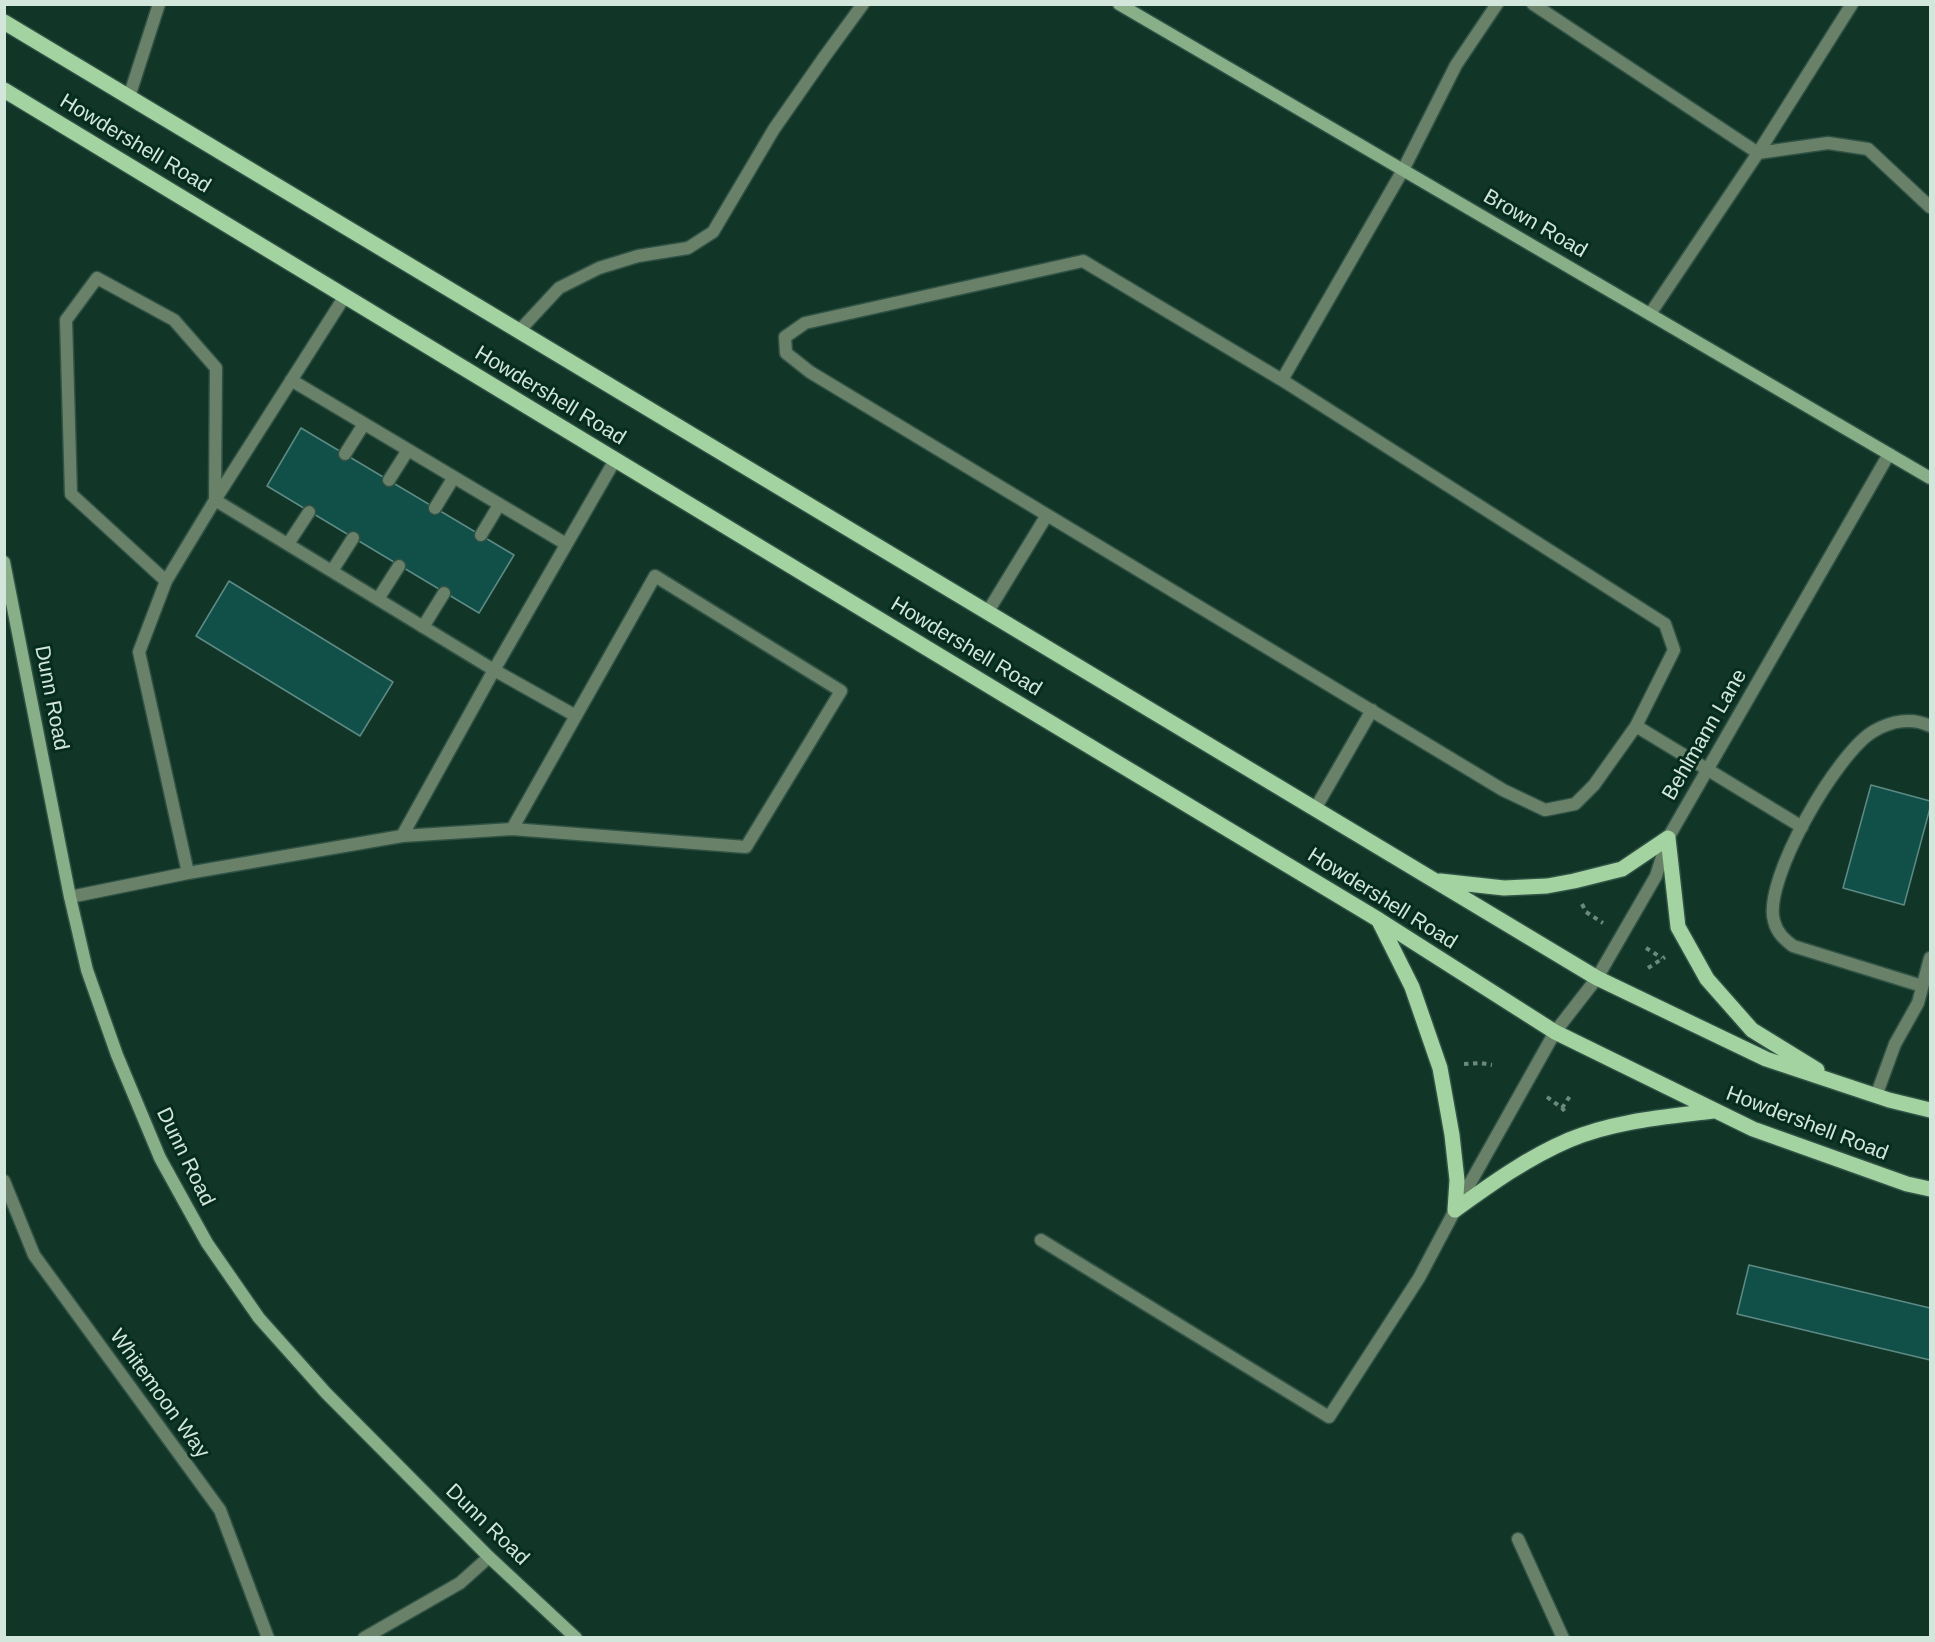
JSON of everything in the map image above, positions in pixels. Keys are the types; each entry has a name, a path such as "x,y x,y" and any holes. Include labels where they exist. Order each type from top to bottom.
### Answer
{"main road":[{"name":"Howdershell Road","path":"4,22 1597,978 1766,1059 1876,1096 1930,1110"},
{"name":"Howdershell Road","path":"8,94 1379,920 1555,1032 1753,1129 1907,1184 1930,1189"},
{"path":"1431,879 1504,888 1556,884 1622,869 1668,838 1678,927 1707,979 1752,1030 1839,1083"},
{"path":"1379,920 1412,987 1440,1068 1457,1179 1455,1210"},
{"path":"1455,1210 1519,1165 1570,1140 1613,1125 1713,1111"}],"street":[{"path":"129,97 159,4"},
{"path":"519,332 559,288 599,268 638,256 688,248 713,232 774,129 863,4"},
{"name":"Brown Road","path":"1119,4 1930,478"},
{"path":"1281,380 1403,170 1456,65 1497,4"},
{"path":"1533,4 1758,153 1828,143 1868,149 1930,207"},
{"path":"1650,314 1758,153 1852,4"},
{"path":"1083,261 1281,380 1665,624 1674,650 1636,726 1594,785 1575,804 1545,810 1503,790 1047,514 810,372 786,353 785,337 806,323 1083,261"},
{"path":"166,581 71,494 66,320 97,278 174,320 216,368 215,500"},
{"path":"188,873 139,651 166,581 345,296"},
{"path":"291,380 566,544"},
{"path":"345,454 364,424"},
{"path":"389,480 408,450"},
{"name":"Behlmann Lane","path":"1041,1240 1329,1417 1419,1278 1555,1032 1597,978 1656,876 1668,838 1888,454"},
{"path":"402,836 615,460"},
{"path":"435,508 454,477"},
{"path":"215,500 494,670 576,716"},
{"path":"481,535 499,505"},
{"path":"288,544 309,512"},
{"path":"987,613 1047,514"},
{"path":"332,572 353,538"},
{"name":"Dunn Road","path":"4,562 70,897 87,970 117,1055 160,1158 207,1243 260,1318 326,1393 489,1557 576,1638"},
{"path":"378,599 399,566"},
{"path":"70,897 188,873 402,836 512,829 746,847 841,691 655,576 512,829"},
{"path":"423,627 444,593"},
{"path":"1315,809 1372,710"},
{"path":"1922,986 1793,946 1779,934 1773,919 1775,888 1789,852 1818,799 1846,758 1872,732 1898,721 1922,721 1930,726"},
{"path":"1636,726 1803,827"},
{"path":"1876,1096 1895,1044 1918,1003 1930,958"},
{"name":"Whitemoon Way","path":"4,1181 34,1255 220,1510 268,1638"},
{"path":"1518,1539 1563,1638"},
{"path":"364,1638 460,1583 489,1557"}],"path":[{"path":"1579,898 1586,912 1603,923"},
{"path":"1646,948 1662,958"},
{"path":"1648,968 1668,956"},
{"path":"1457,1065 1473,1063 1492,1065"},
{"path":"1562,1108 1570,1096"},
{"path":"1547,1098 1562,1108 1572,1119"}],"building":[{"path":"301,428 514,555 479,613 267,486"},
{"path":"229,581 393,682 360,736 196,636"},
{"path":"1871,785 1930,801 1904,905 1843,888"},
{"path":"1749,1265 1930,1308 1930,1360 1737,1314"}]}
